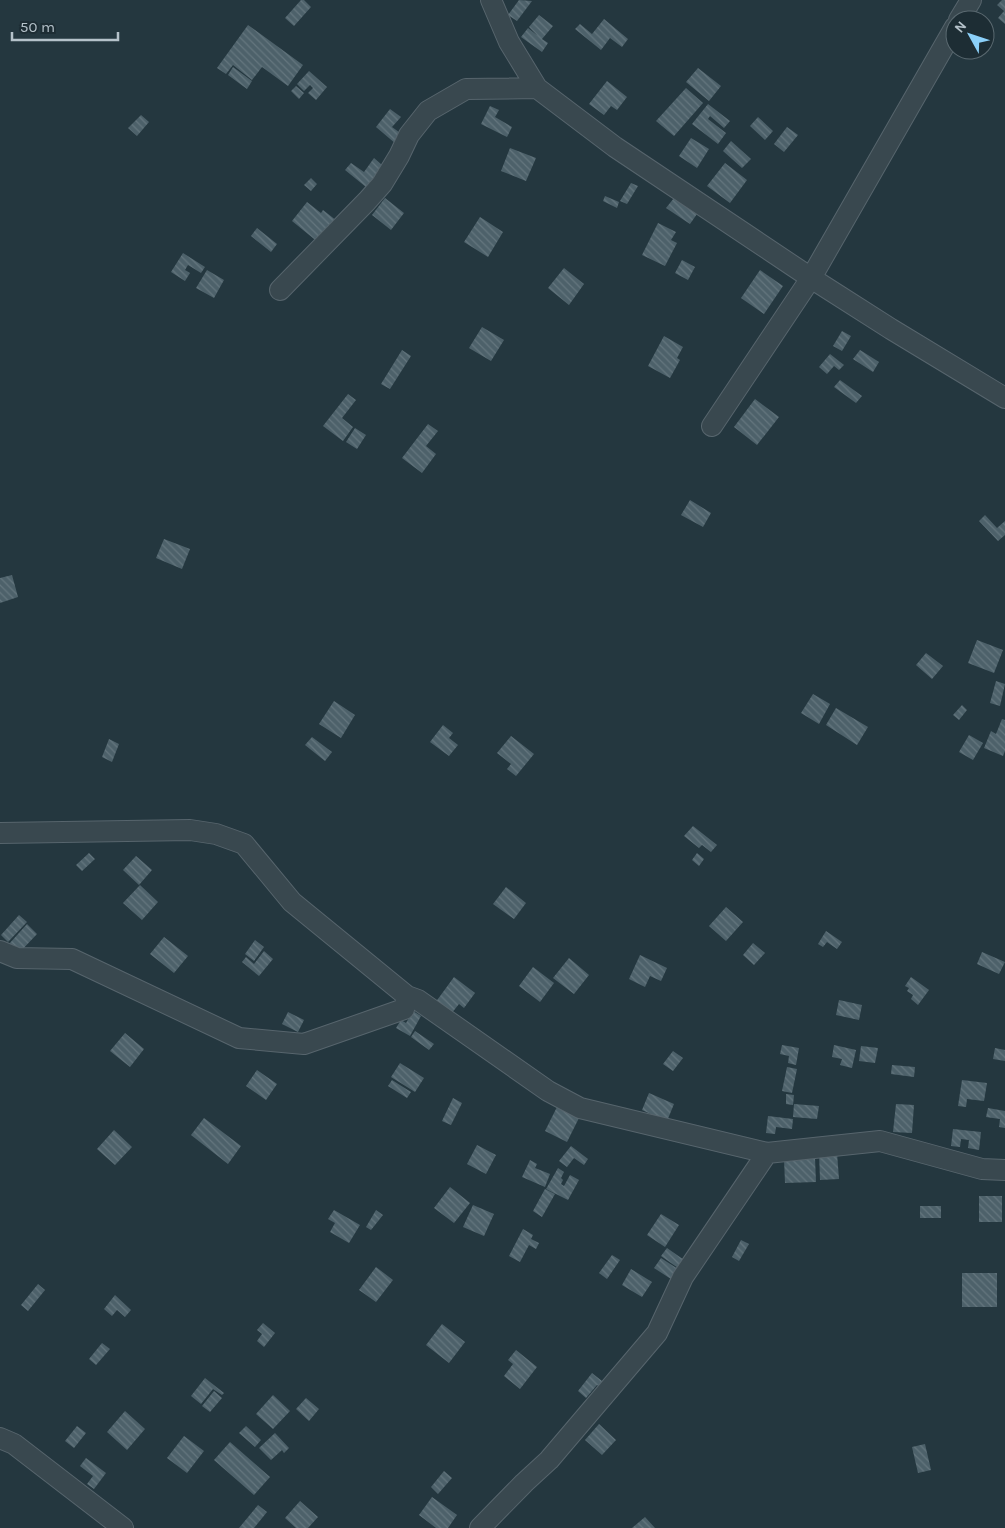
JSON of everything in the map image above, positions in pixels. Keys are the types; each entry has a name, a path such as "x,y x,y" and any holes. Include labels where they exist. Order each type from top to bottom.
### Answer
{"street":[{"path":"491,0 509,42 538,88 615,147 811,278 1005,398"},
{"path":"712,426 811,278 945,44"},
{"path":"280,290 382,184 409,135 428,111 466,89 538,88"},
{"path":"0,833 190,830 216,834 244,844 292,902 408,996 418,1000 548,1090 580,1108 767,1153 880,1141 982,1170 1005,1170"},
{"path":"0,951 17,958 72,959 239,1038 304,1044 404,1009 408,996"},
{"path":"480,1528 549,1460 657,1333 684,1277 767,1153"},
{"path":"0,1438 14,1444 123,1528"}],"building":[{"path":"301,0 304,0 311,7 294,26 285,18"},
{"path":"519,0 532,1 517,21 508,15"},
{"path":"1002,0 1005,0 1005,24 998,18 1004,11 997,5"},
{"path":"539,15 553,26 542,39 548,43 542,52 521,37 528,28 538,36 529,27"},
{"path":"604,19 628,39 622,47 610,38 601,50 575,29 580,24 592,34"},
{"path":"248,25 303,65 288,86 262,67 252,80 233,65 226,74 217,68"},
{"path":"233,67 252,81 247,89 228,75"},
{"path":"698,68 721,86 709,101 686,82"},
{"path":"309,71 327,87 316,100 308,93 313,88 310,85 304,91 297,84"},
{"path":"607,81 627,97 617,110 611,106 604,115 589,104"},
{"path":"296,86 304,93 299,99 291,91"},
{"path":"686,88 703,103 674,136 656,121"},
{"path":"708,104 730,121 724,128 710,116 708,119 726,133 718,144 692,124"},
{"path":"490,106 499,110 495,117 512,127 507,137 481,124"},
{"path":"390,109 401,117 392,127 403,135 396,144 376,127"},
{"path":"141,115 149,122 137,136 128,128"},
{"path":"758,117 773,131 765,140 750,126"},
{"path":"787,127 798,135 784,152 774,144"},
{"path":"691,138 709,149 697,168 679,156"},
{"path":"731,141 751,159 742,168 723,151"},
{"path":"510,148 536,158 526,181 501,171"},
{"path":"374,158 383,166 366,187 345,170 351,163 364,172"},
{"path":"725,163 747,180 730,203 707,186"},
{"path":"311,178 317,184 311,191 304,185"},
{"path":"631,183 638,186 627,204 620,201"},
{"path":"605,196 619,202 617,208 603,201"},
{"path":"385,198 404,213 391,230 372,215"},
{"path":"674,198 697,214 690,224 666,208"},
{"path":"307,202 321,213 323,210 337,221 319,243 292,221"},
{"path":"480,217 503,232 488,257 464,242"},
{"path":"658,223 676,232 671,240 677,243 665,266 642,255"},
{"path":"257,228 277,244 271,252 251,236"},
{"path":"183,253 205,267 201,273 188,265 185,270 190,273 185,281 171,272"},
{"path":"682,260 695,267 688,280 675,273"},
{"path":"564,268 584,284 569,305 548,288"},
{"path":"207,270 224,280 214,298 196,288"},
{"path":"760,270 783,286 764,314 741,298"},
{"path":"482,327 504,340 491,361 469,348"},
{"path":"842,331 851,336 842,351 833,346"},
{"path":"664,336 683,347 677,358 680,360 670,378 648,366"},
{"path":"402,350 411,356 390,389 381,384"},
{"path":"860,350 879,362 873,372 853,359"},
{"path":"830,354 844,365 839,370 834,366 827,374 819,367"},
{"path":"840,380 862,396 856,403 834,387"},
{"path":"348,394 356,400 342,418 353,427 343,441 323,426"},
{"path":"755,399 779,417 757,445 734,427"},
{"path":"428,424 438,431 426,446 436,454 422,473 402,458"},
{"path":"355,428 366,435 357,449 346,442"},
{"path":"690,500 711,513 703,527 681,515"},
{"path":"985,515 997,528 1005,521 1005,535 998,541 979,521"},
{"path":"164,539 190,549 182,569 156,558"},
{"path":"12,575 18,597 0,603 0,578"},
{"path":"977,640 1003,650 994,673 968,663"},
{"path":"926,653 943,666 932,679 916,665"},
{"path":"996,681 1005,684 1000,706 990,703"},
{"path":"813,694 830,704 819,724 801,713"},
{"path":"334,701 355,715 341,738 319,724"},
{"path":"962,705 967,710 959,720 953,715"},
{"path":"836,708 868,727 857,745 826,725"},
{"path":"1002,719 1005,720 1005,751 1003,756 984,748 991,731 996,734"},
{"path":"443,725 453,733 449,738 458,745 449,756 430,742"},
{"path":"969,735 983,743 973,760 959,752"},
{"path":"511,736 534,754 516,776 507,769 511,764 497,753"},
{"path":"312,737 332,752 325,761 305,745"},
{"path":"109,739 119,744 112,762 102,757"},
{"path":"693,826 717,845 711,852 702,845 699,848 684,836"},
{"path":"89,853 95,859 82,871 76,865"},
{"path":"697,853 704,859 699,866 692,860"},
{"path":"136,856 152,870 139,885 123,870"},
{"path":"140,885 158,902 142,920 123,903"},
{"path":"506,887 526,903 514,919 493,904"},
{"path":"726,907 743,922 726,941 709,926"},
{"path":"19,915 27,922 8,942 1,935"},
{"path":"27,924 37,934 19,953 9,944"},
{"path":"826,931 842,942 837,949 827,942 823,947 818,944"},
{"path":"164,937 188,956 174,973 150,954"},
{"path":"255,940 264,947 254,961 245,954"},
{"path":"753,943 765,953 754,965 743,955"},
{"path":"264,951 273,959 259,976 242,962 246,957 254,964"},
{"path":"982,952 1005,962 999,974 977,964"},
{"path":"640,955 667,968 661,981 650,976 645,987 629,979"},
{"path":"569,958 589,975 574,994 553,978"},
{"path":"533,967 554,983 540,1002 519,986"},
{"path":"454,977 475,993 464,1008 459,1004 451,1014 435,1003"},
{"path":"911,977 929,990 918,1005 911,999 913,995 907,991 909,988 905,986"},
{"path":"839,1000 862,1005 859,1020 836,1015"},
{"path":"413,1011 421,1016 410,1036 396,1028 401,1020 406,1023"},
{"path":"288,1012 304,1020 298,1032 282,1024"},
{"path":"415,1031 434,1044 429,1050 411,1037"},
{"path":"125,1033 144,1049 130,1067 110,1051"},
{"path":"782,1045 799,1048 796,1065 788,1063 789,1056 780,1054"},
{"path":"834,1045 856,1050 852,1068 840,1065 842,1059 832,1057"},
{"path":"861,1046 878,1048 875,1063 859,1061"},
{"path":"995,1048 1005,1050 1005,1061 993,1059"},
{"path":"673,1051 683,1058 673,1071 663,1064"},
{"path":"400,1063 424,1078 415,1092 391,1077"},
{"path":"892,1065 915,1067 914,1077 891,1074"},
{"path":"787,1067 797,1069 792,1093 782,1091"},
{"path":"257,1070 277,1084 266,1100 246,1086"},
{"path":"392,1080 411,1092 407,1098 388,1086"},
{"path":"962,1080 987,1083 984,1101 967,1099 966,1107 958,1106"},
{"path":"649,1093 674,1104 665,1126 659,1118 642,1110"},
{"path":"786,1094 794,1095 793,1105 786,1104"},
{"path":"453,1098 462,1103 451,1125 442,1121"},
{"path":"794,1104 819,1106 817,1119 793,1117"},
{"path":"896,1104 914,1105 912,1133 893,1132"},
{"path":"557,1107 579,1118 567,1142 545,1131"},
{"path":"988,1108 1005,1111 1005,1128 999,1127 1000,1119 986,1117"},
{"path":"768,1116 793,1119 792,1129 776,1127 775,1134 766,1133"},
{"path":"204,1118 241,1146 228,1164 191,1135"},
{"path":"953,1129 981,1132 979,1150 968,1148 969,1140 961,1139 960,1147 951,1146"},
{"path":"114,1130 132,1147 115,1165 97,1149"},
{"path":"477,1145 496,1155 486,1174 467,1164"},
{"path":"571,1146 588,1159 584,1165 574,1158 567,1167 559,1161"},
{"path":"819,1153 837,1153 839,1179 820,1180"},
{"path":"815,1158 816,1182 785,1183 784,1159"},
{"path":"530,1160 537,1164 535,1168 550,1174 545,1187 522,1177"},
{"path":"558,1168 564,1172 561,1184 564,1186 570,1175 579,1180 568,1200 546,1189"},
{"path":"450,1187 470,1203 454,1223 434,1208"},
{"path":"545,1189 555,1194 542,1217 533,1211"},
{"path":"979,1196 1002,1196 1002,1222 979,1222"},
{"path":"473,1205 494,1214 484,1236 463,1227"},
{"path":"920,1206 941,1206 941,1218 920,1218"},
{"path":"334,1210 360,1225 349,1243 330,1232 335,1223 328,1219"},
{"path":"376,1210 383,1215 371,1230 366,1227"},
{"path":"661,1214 679,1225 665,1247 647,1235"},
{"path":"523,1229 533,1235 531,1239 539,1243 536,1249 529,1245 520,1262 509,1256"},
{"path":"741,1240 749,1244 739,1261 732,1257"},
{"path":"667,1248 687,1262 681,1270 661,1256"},
{"path":"612,1255 620,1260 607,1279 599,1273"},
{"path":"661,1258 678,1269 671,1279 654,1268"},
{"path":"376,1267 393,1280 376,1302 359,1290"},
{"path":"631,1269 652,1282 642,1297 622,1285"},
{"path":"962,1273 997,1273 997,1307 962,1307"},
{"path":"38,1284 45,1290 28,1311 21,1305"},
{"path":"115,1295 131,1310 125,1317 117,1310 112,1316 104,1309"},
{"path":"263,1323 275,1333 264,1347 257,1341 262,1334 257,1330"},
{"path":"442,1324 465,1342 449,1363 426,1345"},
{"path":"102,1343 110,1349 96,1365 89,1359"},
{"path":"516,1350 537,1367 520,1389 504,1376 513,1364 508,1360"},
{"path":"592,1373 607,1385 603,1390 597,1385 586,1398 578,1391"},
{"path":"205,1378 224,1393 222,1395 213,1389 201,1404 191,1396"},
{"path":"214,1391 222,1398 210,1412 202,1406"},
{"path":"273,1395 290,1411 273,1429 256,1414"},
{"path":"306,1398 319,1409 309,1421 296,1409"},
{"path":"125,1411 145,1429 127,1450 107,1432"},
{"path":"599,1424 616,1440 602,1455 585,1440"},
{"path":"77,1426 86,1433 74,1448 65,1441"},
{"path":"246,1426 261,1440 255,1447 239,1433"},
{"path":"275,1433 289,1448 284,1453 282,1450 271,1460 259,1448"},
{"path":"184,1436 204,1451 187,1473 167,1458"},
{"path":"230,1442 270,1477 254,1495 214,1460"},
{"path":"925,1444 931,1470 918,1473 912,1447"},
{"path":"86,1458 106,1473 94,1489 87,1484 93,1476 80,1466"},
{"path":"444,1471 452,1478 438,1494 431,1487"},
{"path":"432,1497 457,1515 448,1528 436,1528 419,1515"},
{"path":"300,1501 318,1517 308,1528 296,1528 285,1518"},
{"path":"258,1505 267,1512 254,1528 239,1528"},
{"path":"645,1517 655,1528 632,1528"}]}
